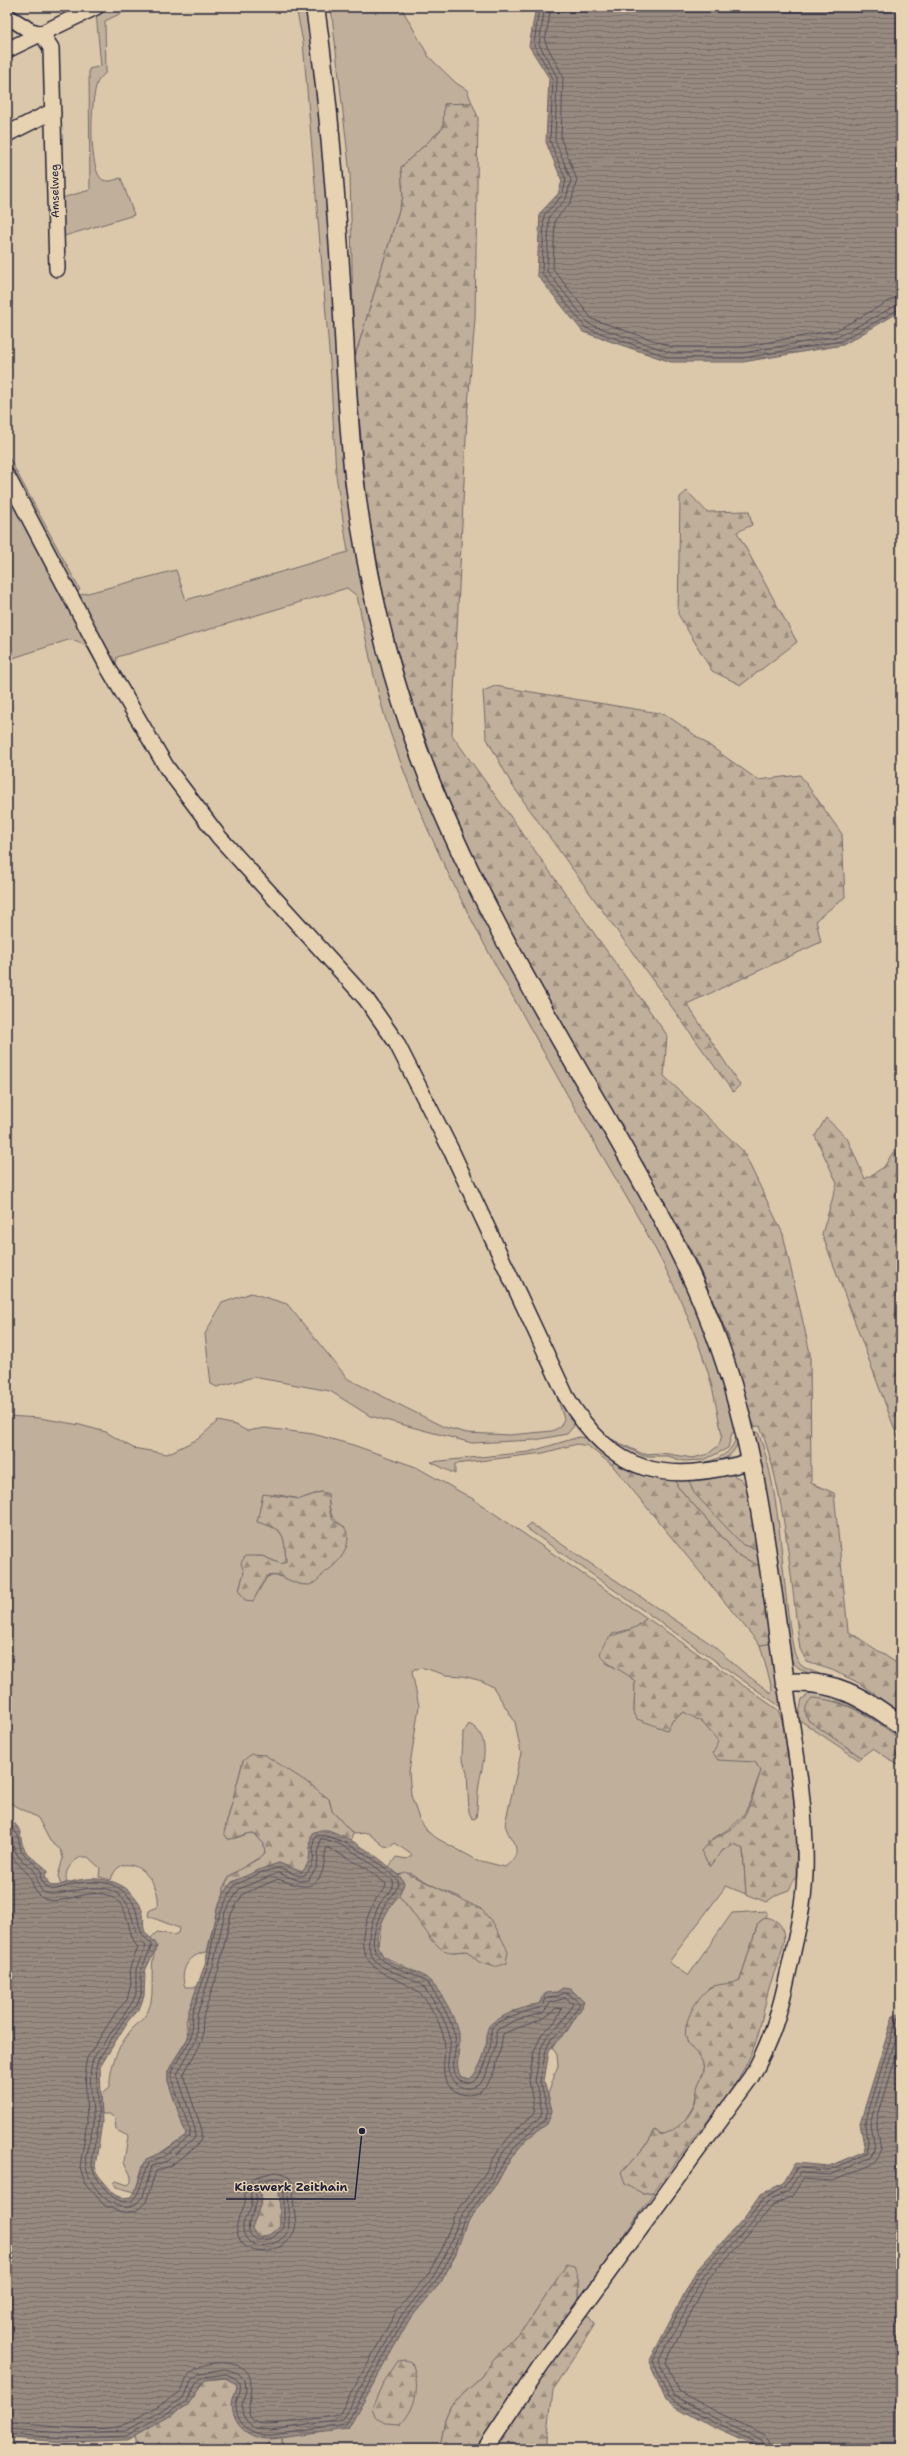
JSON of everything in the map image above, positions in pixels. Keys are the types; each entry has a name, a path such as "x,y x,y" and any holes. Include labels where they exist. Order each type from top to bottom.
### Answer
{"main road":[{"path":"314,7 328,112 354,474 369,574 397,688 428,777 470,873 497,926 639,1175 683,1259 707,1313 725,1362 746,1432 768,1551 786,1683 812,1682 840,1688 864,1700 901,1725"}],"street":[{"path":"7,50 42,34 81,10 96,7"},
{"path":"7,16 31,31 42,34"},
{"name":"Amselweg","path":"42,34 51,48 54,113 57,269"},
{"path":"7,134 47,114 54,113"},
{"path":"7,476 110,671 167,768 224,842 366,999 396,1042 448,1143 566,1396 586,1428 596,1439 624,1460 636,1466 660,1472 691,1472 752,1461"},
{"path":"485,2449 541,2365 751,2077 769,2043 793,1952 805,1874 803,1812 786,1683"}],"green space":[{"path":"115,7 134,7 105,21 106,72 98,81 95,89 92,117 93,150 98,174 103,180 110,181 121,178 134,215 61,237 58,199 90,190 89,69 101,66 96,13 100,11 104,12"},
{"path":"296,7 307,7 320,93 328,169 338,362 348,455 360,547 378,638 390,683 422,777 465,874 514,968 566,1061 637,1182 668,1240 701,1311 716,1352 737,1431 732,1433 728,1448 704,1460 683,1461 668,1456 643,1456 617,1443 611,1445 585,1418 572,1395 455,1148 400,1039 388,1020 401,1038 457,1147 574,1394 593,1423 607,1437 643,1454 662,1453 693,1458 708,1454 719,1445 722,1435 715,1399 705,1363 692,1328 661,1259 495,964 471,919 428,829 408,782 385,718 357,596 347,588 117,657 116,665 154,736 207,811 358,979 380,1009 346,968 245,859 195,798 152,737 77,598 80,595 176,570 186,600 348,552 336,475 330,362 303,42"},
{"path":"331,7 401,7 429,57 456,83 467,90 472,103 445,104 443,128 401,167 403,197 354,360 350,174"},
{"path":"472,103 478,117 475,319 467,418 452,735 667,1035 664,1076 743,1151 783,1234 810,1353 811,1483 834,1493 848,1631 901,1666 901,1713 859,1683 832,1670 807,1662 800,1649 786,1536 776,1480 760,1426 752,1427 724,1343 730,1340 694,1256 538,981 478,869 438,774 407,686 387,614 367,505 354,360 403,197 401,167 443,128 444,104"},
{"path":"354,360 367,505 387,614 419,723 460,829 506,923 694,1256 730,1341 724,1343 474,871 402,687 363,505"},
{"path":"7,454 80,590 74,594 7,465"},
{"path":"7,486 145,742 339,974 392,1045 562,1396 574,1426 567,1434 535,1440 472,1443 370,1416 330,1391 253,1377 217,1387 211,1384 205,1334 222,1303 251,1293 287,1304 348,1379 444,1427 467,1433 510,1435 552,1431 560,1427 564,1419 557,1397 503,1278 406,1076 389,1046 360,1003 213,840 185,804 143,743 87,647 77,641 68,640 7,660"},
{"path":"687,491 707,512 749,511 752,525 737,532 797,642 741,685 712,671 678,614 680,497"},
{"path":"495,686 665,714 758,780 800,775 842,834 845,897 816,920 821,942 687,1004 740,1085 733,1092 512,785 486,737 483,691"},
{"path":"826,1118 847,1138 865,1179 884,1167 901,1139 901,1446 822,1234 837,1183 815,1136"},
{"path":"7,1416 40,1418 80,1425 106,1432 133,1448 167,1454 198,1439 218,1421 236,1425 247,1431 265,1428 313,1434 353,1445 416,1467 473,1499 647,1618 635,1628 612,1634 606,1663 628,1674 635,1682 634,1712 667,1730 673,1720 684,1712 701,1721 732,1753 746,1760 755,1762 761,1771 745,1813 732,1826 708,1841 710,1867 723,1850 735,1844 743,1849 746,1894 726,1886 669,1962 688,1976 732,1913 766,1911 766,1917 758,1923 740,1980 732,1984 709,1987 687,2042 702,2058 704,2070 698,2086 694,2105 685,2120 672,2132 661,2135 655,2130 647,2144 621,2173 642,2193 654,2192 579,2301 579,2283 567,2264 531,2319 493,2360 482,2377 451,2405 445,2419 440,2449 282,2449 282,2437 348,2429 409,2320 441,2282 455,2256 466,2224 497,2183 511,2157 528,2138 547,2124 552,2111 548,2094 558,2066 557,2055 552,2047 567,2031 583,2006 563,1988 557,1992 543,1995 539,2004 530,2005 525,2009 513,2011 487,2031 483,2057 475,2075 471,2079 461,2077 457,2071 459,2035 441,1996 422,1975 383,1956 378,1946 381,1925 388,1908 399,1896 428,1931 430,1940 453,1952 467,1951 479,1962 460,1897 438,1888 410,1873 399,1875 389,1867 396,1857 407,1859 412,1855 395,1843 390,1847 384,1846 368,1833 353,1834 332,1811 329,1799 265,1755 243,1761 224,1833 228,1839 254,1833 264,1844 265,1854 229,1876 224,1886 224,1894 217,1908 207,1952 201,1953 191,1959 187,1964 183,1975 185,1987 197,1987 186,2021 188,2038 172,2063 168,2072 168,2081 186,2135 143,2165 135,2192 116,2187 114,2183 116,2181 128,2185 131,2182 131,2176 124,2162 128,2136 116,2130 115,2118 111,2114 102,2114 101,2095 110,2088 111,2072 115,2057 123,2042 132,2029 141,2021 151,2004 153,1962 157,1946 151,1938 157,1932 174,1935 178,1933 179,1928 148,1916 149,1911 158,1906 158,1895 148,1876 140,1869 131,1865 123,1865 116,1870 111,1880 99,1877 100,1868 88,1857 81,1857 74,1861 69,1867 66,1874 67,1882 61,1885 58,1876 63,1858 61,1850 50,1841 38,1818 7,1801","holes":["321,1492 328,1494 331,1514 336,1521 345,1527 328,1566 314,1582 306,1585 278,1576 267,1577 252,1601 239,1591 244,1572 262,1556 281,1564 286,1562 285,1545 281,1534 273,1527 257,1521 274,1494 300,1499","424,1668 446,1675 463,1676 482,1681 493,1687 515,1722 521,1753 505,1824 516,1850 512,1861 505,1867 477,1860 438,1839 428,1832 419,1819 411,1795 409,1772 419,1706 412,1672 414,1669"]},
{"path":"758,1432 773,1485 794,1652 797,1660 802,1666 853,1686 811,1674 804,1671 792,1661 753,1433"},
{"path":"579,1437 587,1438 615,1461 612,1465 588,1446 577,1444 543,1453 455,1464 455,1474 431,1462 529,1452"},
{"path":"736,1437 738,1437 736,1446 732,1453 726,1458 709,1463 683,1465 707,1462 722,1456 733,1445"},
{"path":"615,1461 676,1479 677,1486 738,1555 761,1567 773,1643 760,1645 612,1465"},
{"path":"730,1474 741,1479 748,1489 760,1550 743,1545 694,1493 688,1478"},
{"path":"688,1478 760,1550 761,1567 738,1555 677,1486 676,1479"},
{"path":"321,1492 328,1494 332,1518 346,1530 348,1542 344,1553 332,1568 311,1585 303,1585 283,1577 272,1575 267,1576 253,1601 245,1600 239,1591 244,1572 241,1563 245,1556 262,1556 281,1564 286,1562 285,1545 281,1534 273,1528 257,1522 263,1494 300,1499"},
{"path":"530,1523 711,1644 743,1672 771,1693 772,1688 760,1645 773,1643 781,1707 526,1528"},
{"path":"647,1618 778,1710 783,1723 792,1781 797,1835 796,1876 789,1890 778,1894 766,1902 746,1894 743,1849 735,1844 723,1850 710,1867 701,1851 712,1840 740,1822 751,1801 761,1771 755,1762 718,1760 713,1753 719,1742 702,1722 684,1712 673,1720 667,1730 637,1719 634,1712 635,1681 607,1662 600,1654 609,1638 636,1627"},
{"path":"812,1692 841,1696 901,1734 901,1739 861,1711 836,1701 808,1720 861,1757 859,1760 798,1719 802,1699"},
{"path":"812,1698 837,1702 860,1712 901,1739 901,1761 898,1765 873,1748 861,1757 808,1720 806,1708"},
{"path":"469,1724 476,1729 484,1743 476,1818 472,1819 469,1812 467,1772 462,1758 463,1733"},
{"path":"251,1754 265,1755 310,1784 329,1799 332,1811 353,1834 350,1841 328,1830 309,1842 310,1858 302,1872 279,1863 232,1882 224,1894 225,1886 232,1875 265,1854 264,1844 254,1833 228,1839 224,1833 243,1761"},
{"path":"405,1872 481,1909 494,1924 508,1951 506,1963 495,1967 479,1962 467,1951 449,1952 435,1943 399,1896 404,1883 399,1875"},
{"path":"766,1917 775,1921 781,1926 783,1934 782,1951 770,1984 756,2041 750,2056 728,2095 654,2192 642,2193 625,2184 621,2173 647,2144 655,2130 661,2135 671,2131 685,2120 695,2104 698,2085 704,2072 702,2060 688,2043 686,2036 687,2022 690,2014 699,1999 708,1989 740,1980 758,1923"},
{"path":"279,2187 280,2192 280,2227 269,2235 258,2237 252,2229 259,2191"},
{"path":"567,2264 574,2266 579,2283 579,2301 595,2324 553,2390 546,2449 440,2449 445,2419 451,2405 482,2377 493,2360 531,2319"},
{"path":"406,2360 412,2362 415,2370 417,2387 414,2402 407,2417 401,2424 385,2423 376,2418 372,2408 382,2385 398,2361"},
{"path":"225,2378 237,2384 233,2399 233,2409 236,2418 241,2425 254,2435 272,2438 282,2437 282,2449 138,2449 135,2436 187,2406 205,2380"},
{"path":"7,2443 108,2449 7,2449"}],"water":[{"path":"536,7 901,7 901,311 843,345 743,362 671,362 583,332 537,275 540,213 558,194 562,181 546,142 549,78 529,46"},
{"path":"7,1819 13,1822 19,1829 21,1841 27,1853 48,1871 45,1875 49,1885 56,1886 79,1880 99,1879 118,1884 127,1889 134,1895 139,1904 143,1914 145,1932 157,1946 145,1971 144,1996 140,2007 128,2021 100,2067 102,2123 95,2166 98,2175 115,2195 122,2198 130,2197 135,2192 146,2159 161,2153 186,2135 168,2081 168,2072 188,2038 188,2013 205,1964 217,1909 224,1894 232,1882 279,1863 302,1872 308,1863 312,1833 327,1830 346,1838 381,1860 399,1876 404,1883 382,1921 377,1938 378,1947 381,1954 386,1959 424,1976 435,1986 444,2000 458,2031 458,2068 461,2077 470,2079 473,2076 482,2061 487,2038 487,2030 496,2020 519,2009 539,2004 546,1993 557,1992 563,1988 571,1989 584,2002 567,2031 555,2042 549,2051 544,2081 552,2111 547,2124 528,2138 511,2157 497,2183 466,2224 455,2256 441,2282 409,2320 348,2429 272,2439 265,2439 251,2435 240,2426 233,2413 232,2402 237,2384 225,2378 205,2380 187,2406 128,2440 65,2442 7,2438","holes":["279,2187 280,2227 269,2235 258,2237 252,2229 262,2200 259,2191"]},
{"path":"901,2012 901,2449 761,2449 712,2427 666,2401 649,2362 696,2271 744,2218 761,2194 783,2184 795,2163 829,2166 865,2151 860,2123 893,2016"}],"place":[{"name":"Kieswerk Zeithain","path":"362,2131"}]}
